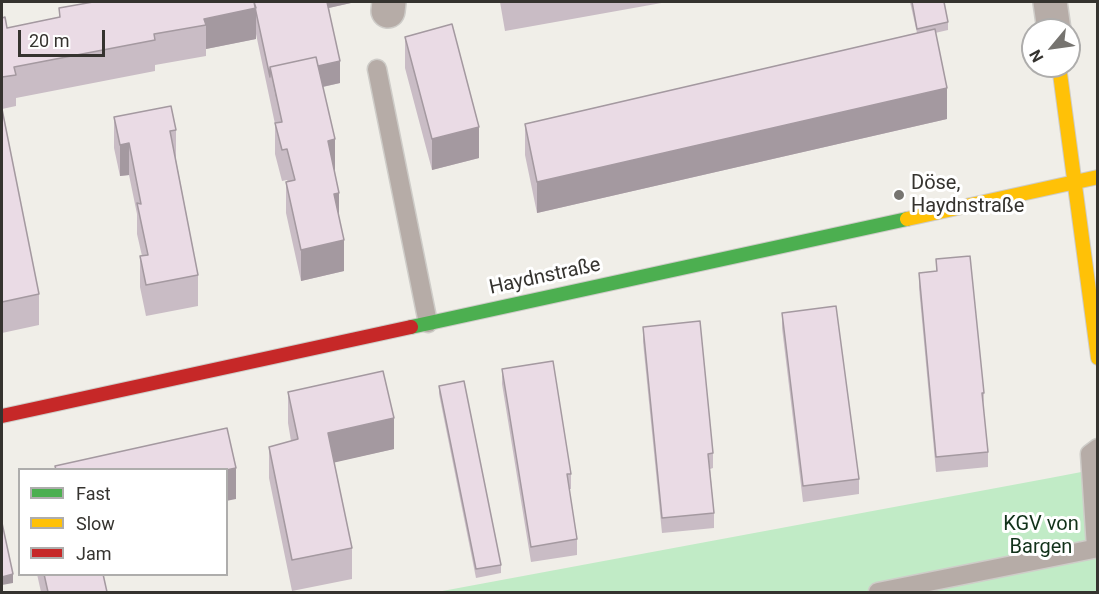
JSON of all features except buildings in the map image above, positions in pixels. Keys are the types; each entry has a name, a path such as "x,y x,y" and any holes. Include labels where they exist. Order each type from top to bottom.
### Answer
{"street":[{"path":"1050,2 1052,18"},
{"path":"1060,78 1098,358"},
{"name":"Haydnstraße","path":"2,416 1098,177"}],"lane":[{"path":"377,69 428,323"},
{"path":"878,592 1097,548 1090,454 1098,448"}],"green space":[{"name":"KGV von Bargen","path":"1097,469 1097,592 437,592 1050,478"}],"traffic: fast":[{"path":"411,327 907,219"}],"traffic: slow":[{"path":"1061,78 1098,358"},
{"path":"907,219 1098,177"}],"traffic: jam":[{"path":"2,416 411,327"}],"place":[{"name":"Döse, Haydnstraße","path":"899,195"}]}
